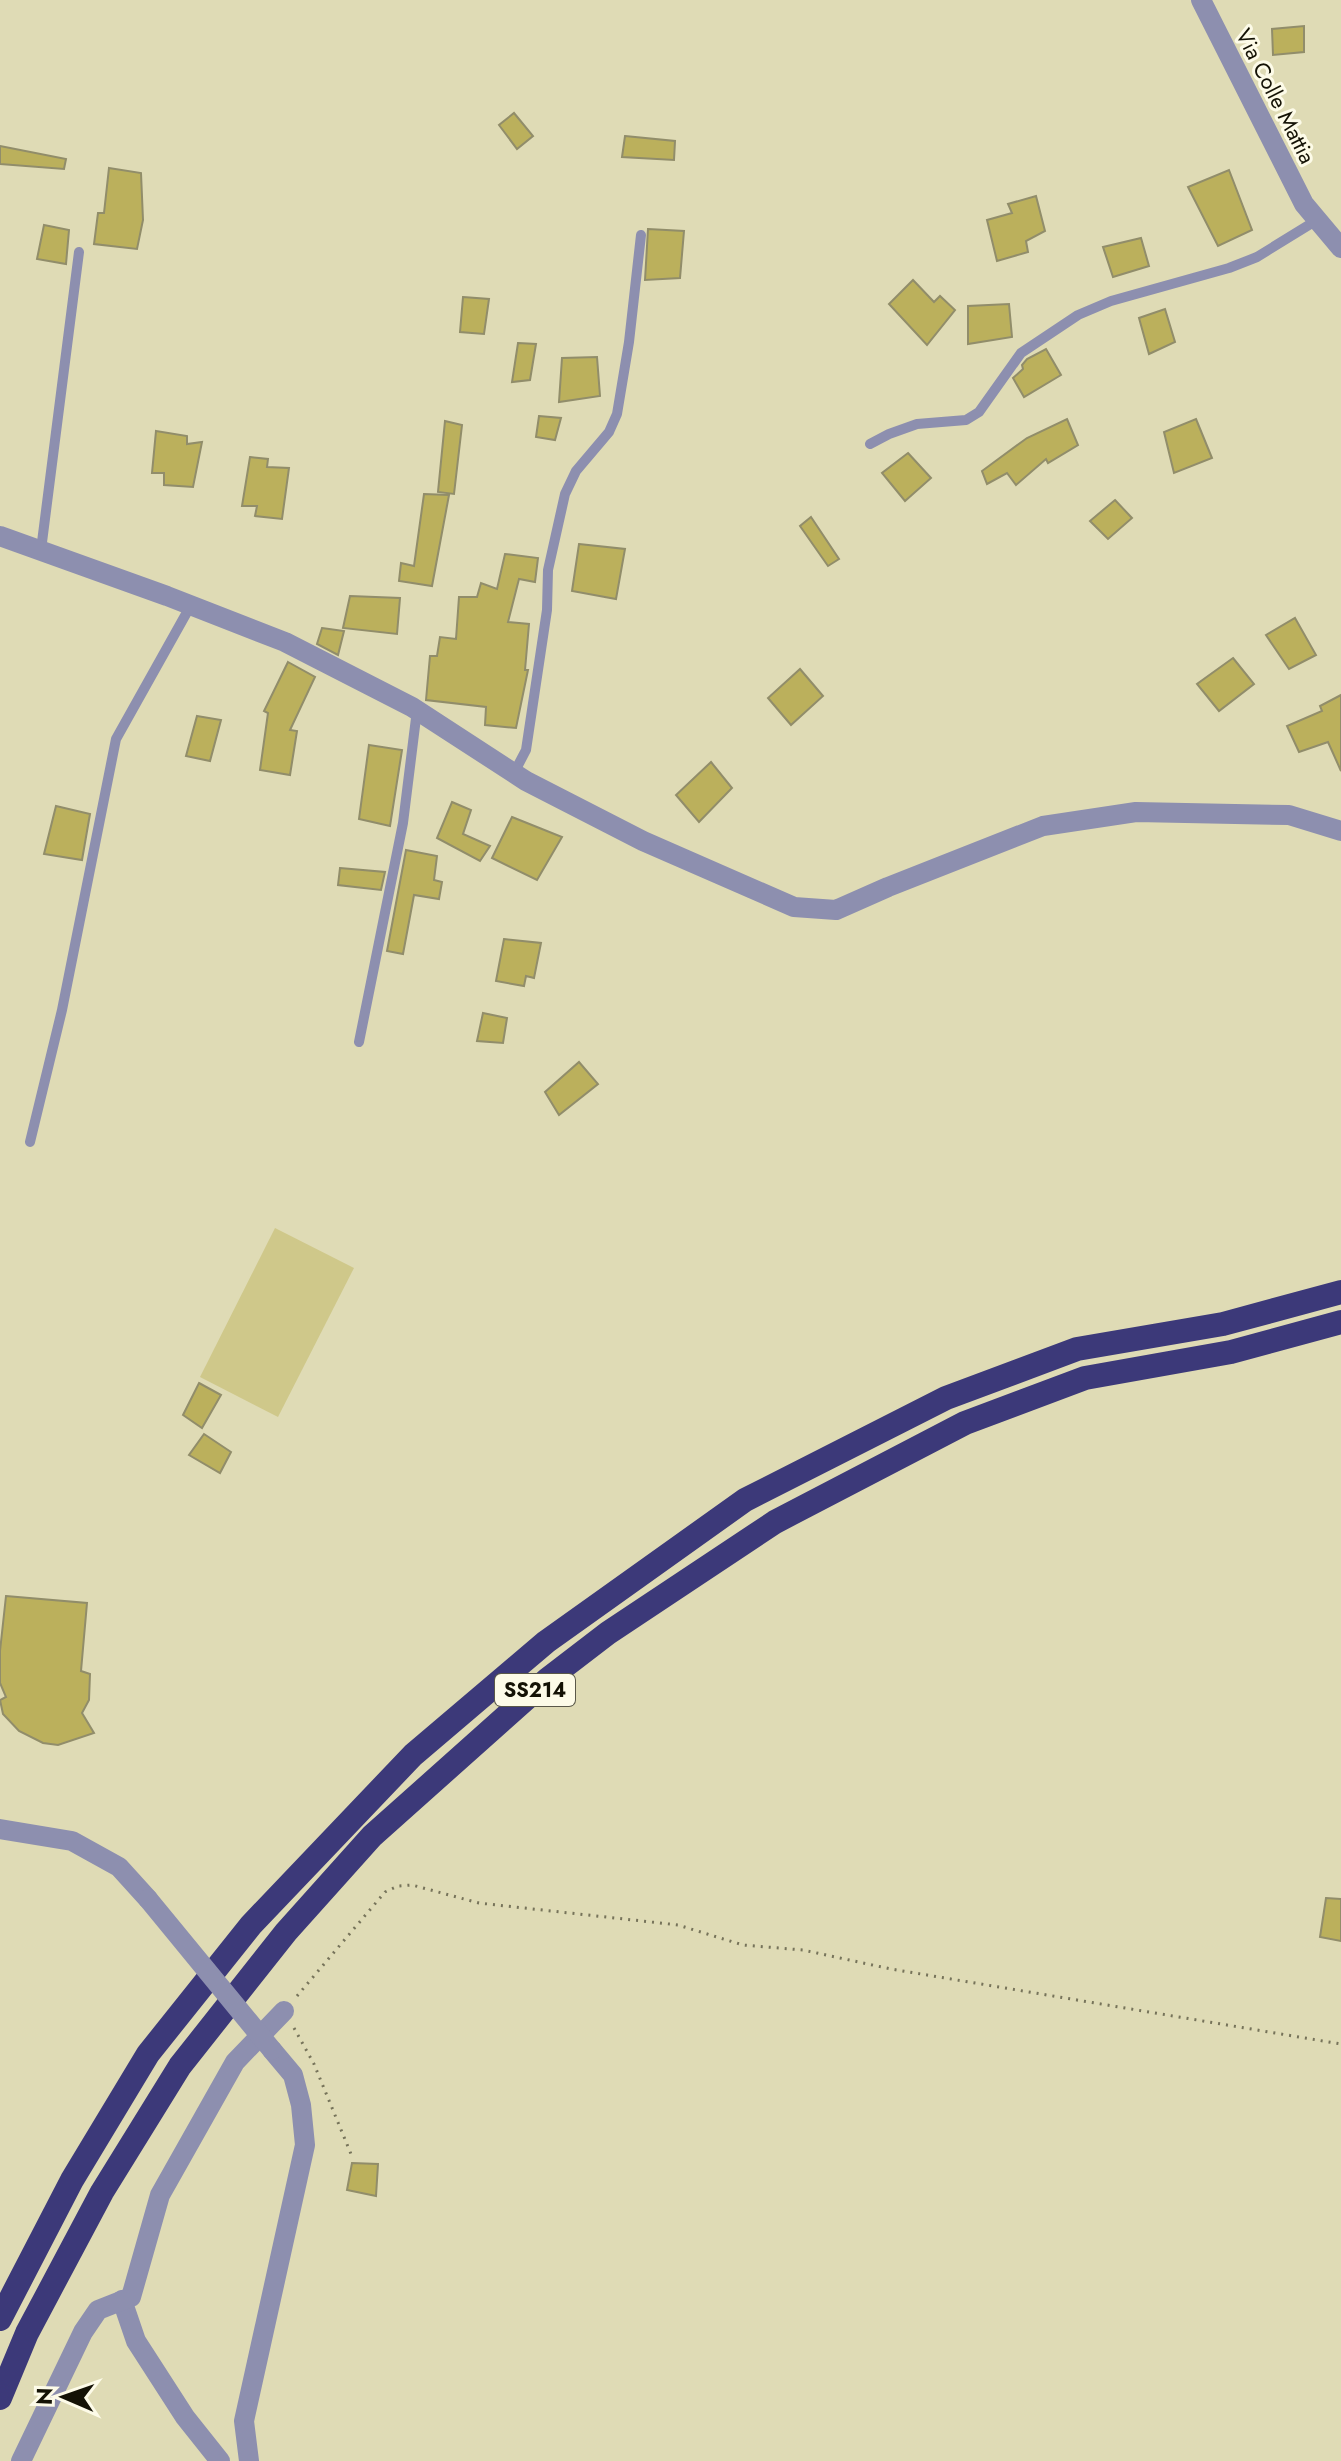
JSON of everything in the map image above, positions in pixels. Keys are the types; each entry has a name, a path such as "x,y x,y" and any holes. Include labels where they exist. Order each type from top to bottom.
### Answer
{"highway":[{"name":"SS214","path":"0,2319 72,2180 148,2054 241,1937 413,1755 546,1642 745,1500 946,1398 1077,1349 1223,1324 1341,1292"},
{"name":"SS214","path":"0,2398 27,2333 102,2192 180,2066 286,1932 372,1836 548,1679 608,1633 775,1522 965,1423 1085,1378 1231,1352 1341,1322"}],"street":[{"name":"Via Colle Mattia","path":"1201,0 1304,204 1341,248"},
{"path":"0,536 285,642 417,710 514,773 643,841 794,907 836,910 1043,826 1136,812 1289,815 1341,831"},
{"path":"0,1829 72,1841 119,1867 293,2075 301,2105 305,2145 244,2421 249,2461"},
{"path":"21,2461 83,2332 98,2310 131,2297 160,2195 235,2062 284,2011"},
{"path":"122,2300 136,2341 185,2417 220,2461"}],"lane":[{"path":"870,444 917,424 966,420 979,412 1021,353 1078,315 1111,301 1229,268 1257,257 1317,220"},
{"path":"514,773 526,750 547,610 548,570 565,494 576,471 609,432 617,414 641,235"},
{"path":"41,550 79,252"},
{"path":"30,1142 62,1010 116,739 191,605"},
{"path":"359,1042 403,823 417,710"}],"path":[{"path":"351,2154 314,2064 284,2011 385,1892 398,1886 412,1885 479,1903 678,1925 743,1945 803,1950 891,1969 1341,2044"}],"shaded area":[{"path":"275,1228 354,1268 278,1417 200,1377"}],"building":[{"path":"1304,26 1304,52 1273,55 1272,29"},
{"path":"514,113 533,136 517,149 499,125"},
{"path":"625,136 675,141 674,160 622,157"},
{"path":"0,146 66,159 64,169 0,164"},
{"path":"109,168 141,173 143,220 137,249 94,244 98,213 104,213"},
{"path":"1229,170 1252,230 1218,246 1188,187"},
{"path":"1036,196 1045,231 1026,241 1028,252 997,261 987,220 1012,213 1008,204"},
{"path":"44,225 69,230 66,264 37,259"},
{"path":"648,229 684,231 680,278 645,280"},
{"path":"1141,238 1149,266 1113,277 1103,247"},
{"path":"913,280 934,302 940,296 955,310 927,345 889,304"},
{"path":"463,297 489,299 484,334 460,332"},
{"path":"1009,304 1012,337 968,344 968,306"},
{"path":"1165,309 1175,342 1149,354 1139,318"},
{"path":"518,343 536,344 530,380 512,382"},
{"path":"1046,349 1061,375 1024,397 1013,378 1023,369 1022,365 1027,359"},
{"path":"597,357 600,396 559,402 562,358"},
{"path":"539,416 561,418 555,440 536,437"},
{"path":"1067,419 1078,445 1048,463 1046,459 1016,485 1007,473 987,484 982,471 1027,438"},
{"path":"1196,419 1212,458 1174,473 1164,432"},
{"path":"445,421 462,425 454,494 438,492"},
{"path":"156,431 187,436 187,444 202,442 193,487 164,485 164,473 152,473"},
{"path":"908,453 931,478 905,501 882,473"},
{"path":"250,457 268,459 267,467 289,468 282,519 255,516 257,506 242,506"},
{"path":"424,494 449,495 432,586 399,581 401,563 414,566"},
{"path":"1115,500 1132,518 1108,539 1090,521"},
{"path":"811,517 839,559 828,566 800,526"},
{"path":"579,544 625,549 616,599 572,591"},
{"path":"505,554 538,558 535,582 519,579 508,622 529,624 525,670 528,670 516,728 485,725 486,707 426,700 430,656 437,656 440,637 456,639 459,597 477,597 481,583 497,589"},
{"path":"350,596 400,598 397,634 343,628"},
{"path":"1295,618 1316,655 1289,669 1266,635"},
{"path":"322,628 344,631 338,655 317,644"},
{"path":"1233,658 1254,684 1219,711 1197,684"},
{"path":"288,662 315,677 290,730 297,731 290,775 260,770 268,713 264,711"},
{"path":"800,669 823,696 791,725 768,698"},
{"path":"1341,695 1341,771 1328,742 1299,752 1287,726 1322,711 1320,706"},
{"path":"197,716 221,720 210,761 186,756"},
{"path":"369,745 402,750 390,826 359,819"},
{"path":"711,762 732,788 699,822 676,795"},
{"path":"452,802 471,810 463,834 490,846 480,861 437,838"},
{"path":"56,806 90,814 82,860 44,854"},
{"path":"512,817 562,837 537,880 492,858"},
{"path":"406,850 437,856 434,880 442,882 439,899 414,895 403,954 387,951"},
{"path":"340,868 385,872 381,890 338,885"},
{"path":"504,939 541,943 534,978 526,976 524,986 496,981"},
{"path":"483,1013 507,1018 503,1043 477,1041"},
{"path":"579,1062 598,1084 559,1115 545,1092"},
{"path":"199,1383 221,1395 202,1428 183,1415"},
{"path":"204,1434 231,1452 220,1473 189,1455"},
{"path":"6,1596 87,1603 81,1671 90,1674 89,1700 82,1713 94,1733 58,1745 43,1743 19,1731 3,1714 0,1700 6,1697 0,1683 0,1651"},
{"path":"1326,1898 1341,1899 1341,1941 1320,1937"},
{"path":"352,2163 378,2164 376,2196 347,2190"}]}
